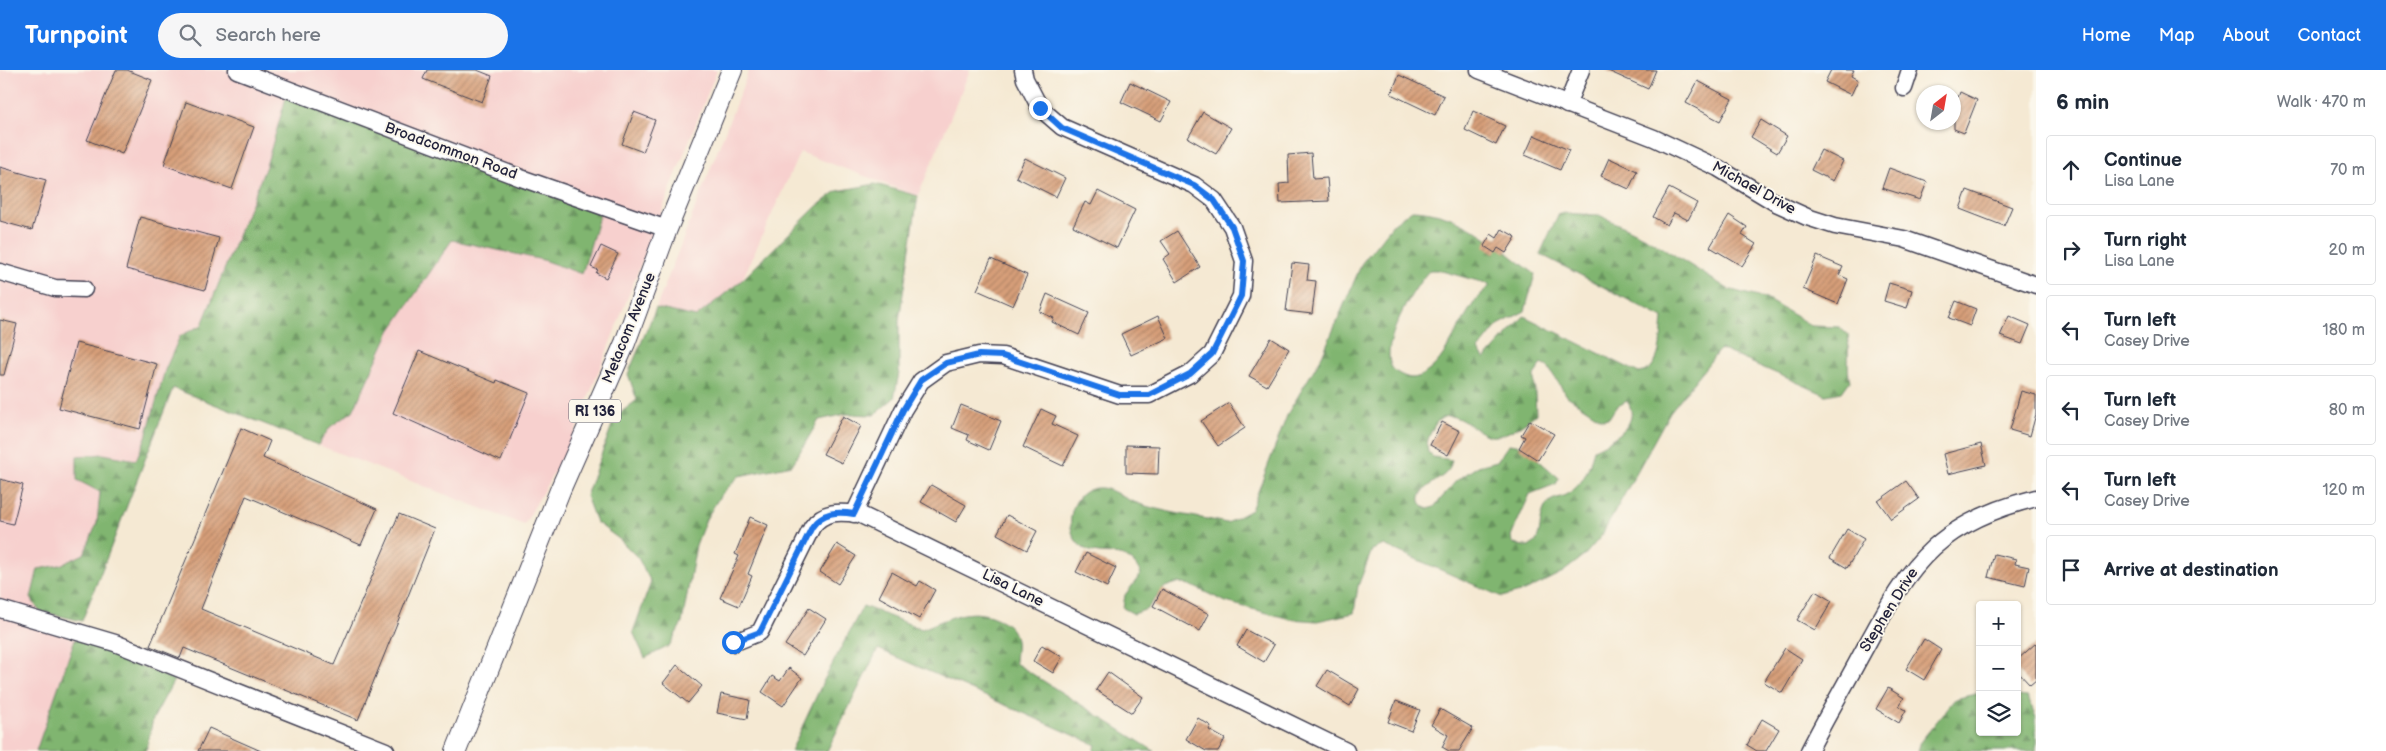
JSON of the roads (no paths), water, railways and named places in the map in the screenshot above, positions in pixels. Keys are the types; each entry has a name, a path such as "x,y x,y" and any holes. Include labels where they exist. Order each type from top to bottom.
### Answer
{"main road":[{"name":"Metacom Avenue","path":"456,751 561,488 625,343 667,229 732,70"}],"street":[{"name":"Broadcommon Road","path":"237,70 511,174 667,229"},
{"path":"854,514 903,410 921,380 946,363 979,355 1003,356 1120,395 1149,395 1190,374 1212,354 1241,296 1244,261 1232,227 1214,200 1194,185 1062,128 1040,108 1025,80 1023,70"},
{"name":"Michael Drive","path":"1479,70 1654,138 1718,168 1776,203 1806,217 1835,226 1904,239 2036,285"},
{"path":"1567,105 1580,70"},
{"path":"1904,88 1910,70"},
{"path":"0,272 54,288 84,289"},
{"name":"Stephen Drive","path":"1809,751 1900,588 1923,558 1942,541 1975,520 2036,498"},
{"name":"Lisa Lane","path":"733,642 760,632 812,527 818,518 838,511 854,514 948,557 1346,751"},
{"path":"0,609 115,643 386,751"}]}
